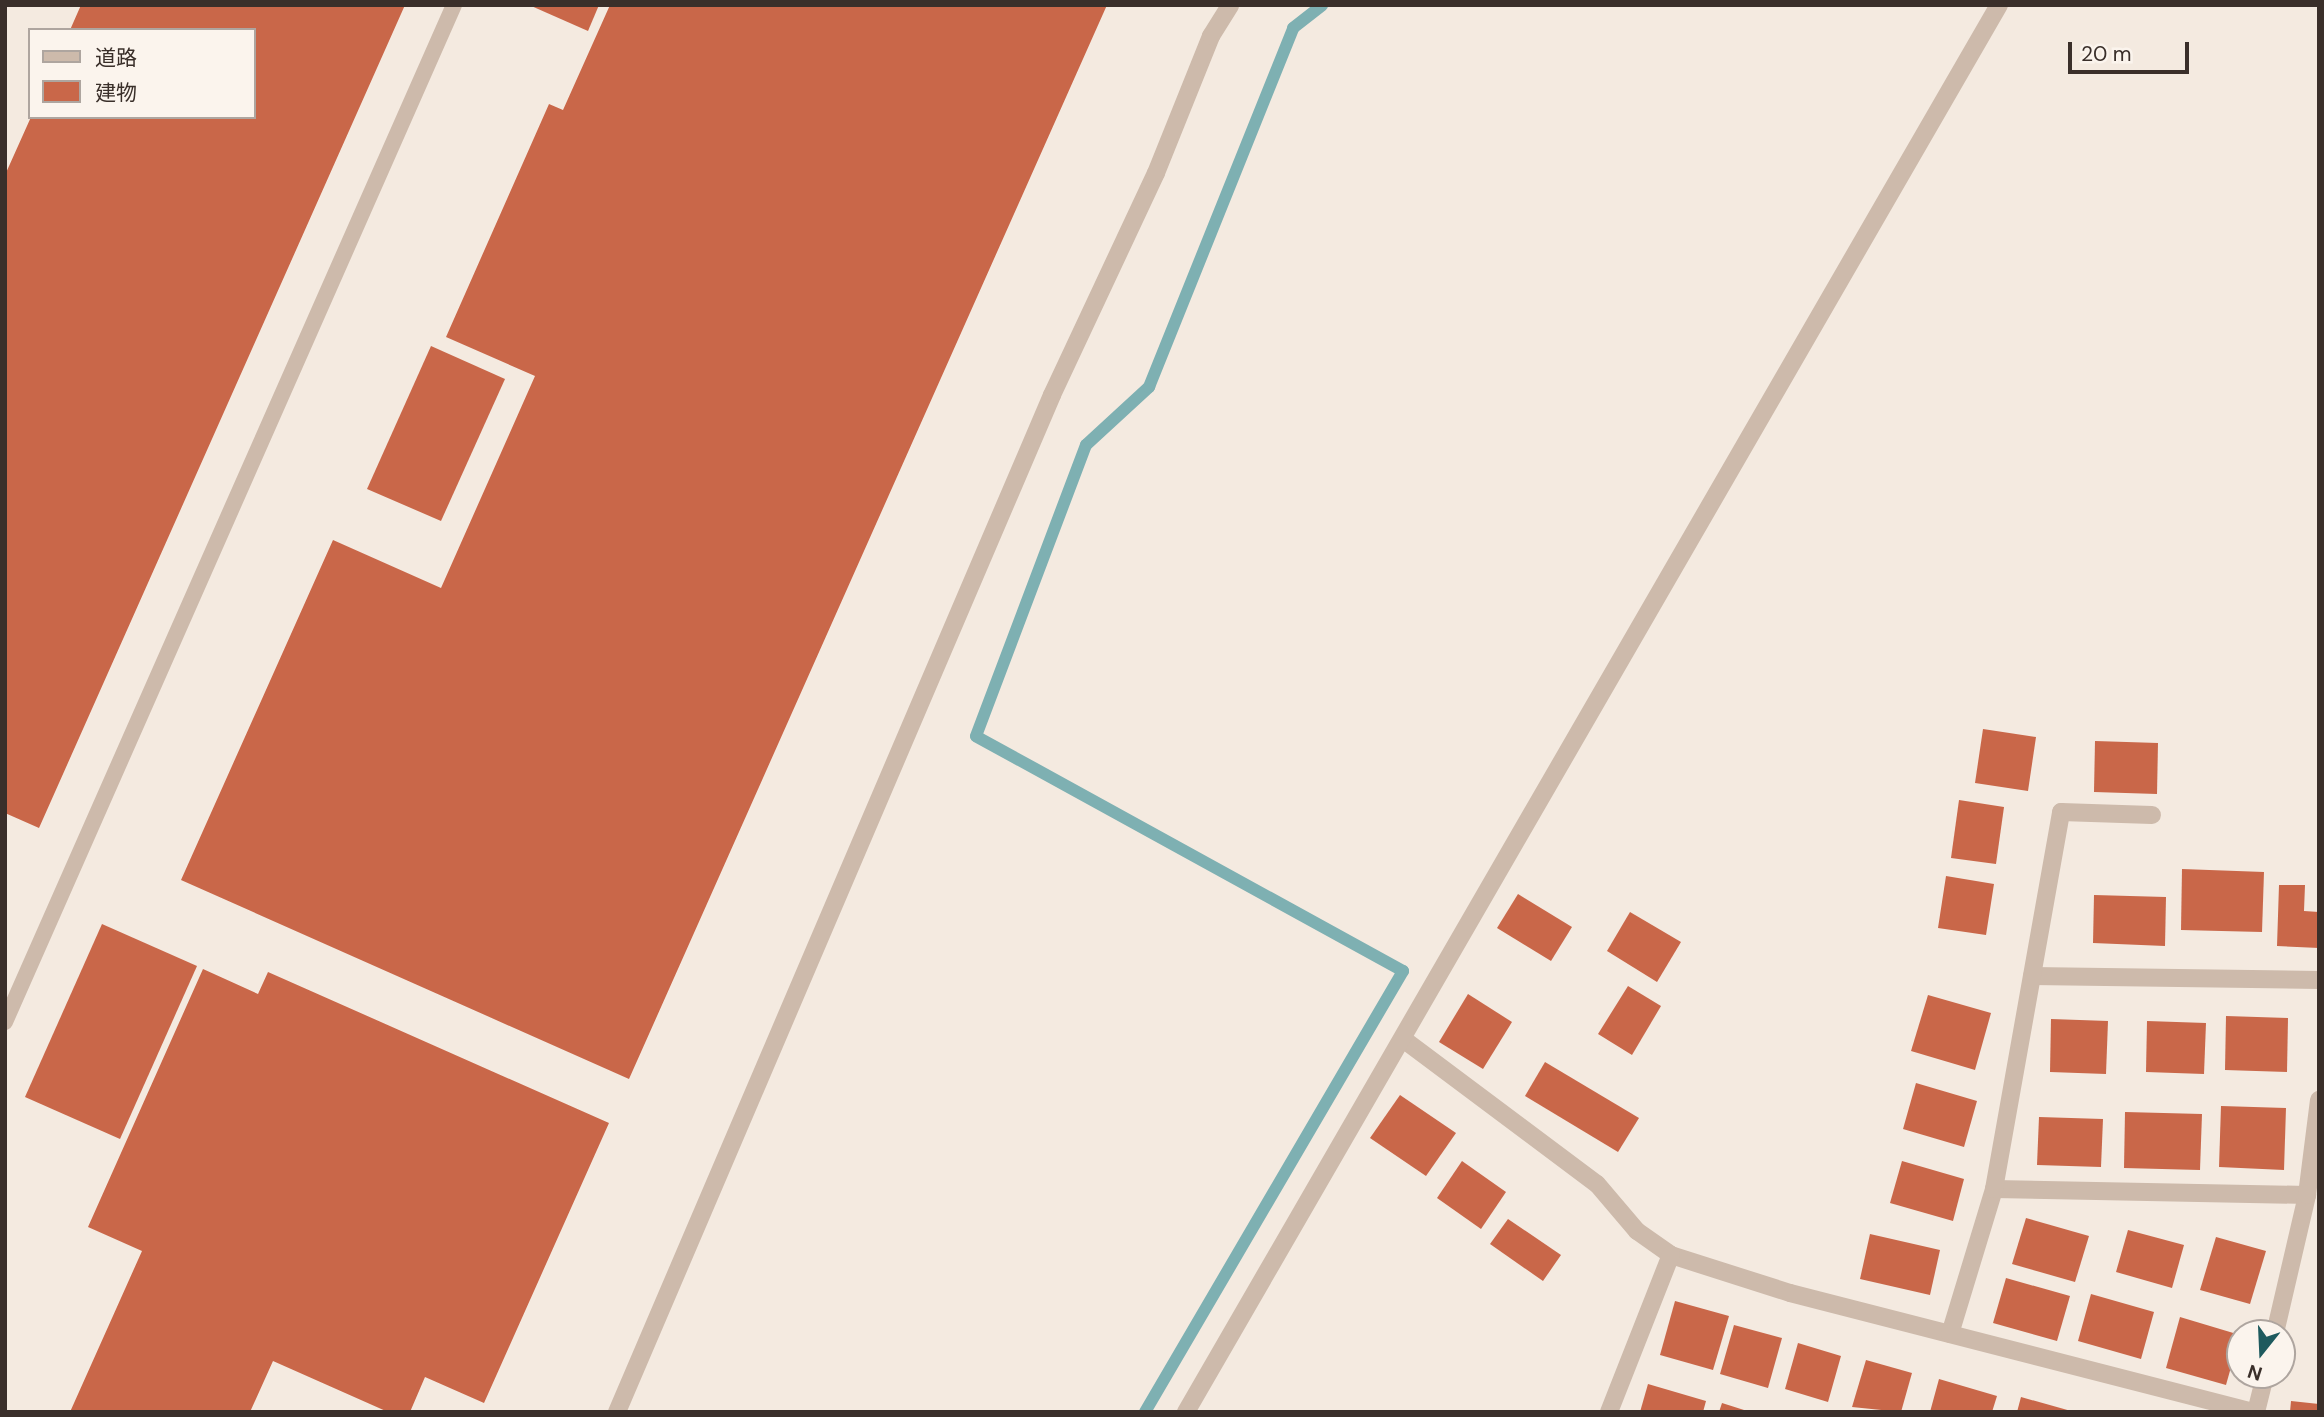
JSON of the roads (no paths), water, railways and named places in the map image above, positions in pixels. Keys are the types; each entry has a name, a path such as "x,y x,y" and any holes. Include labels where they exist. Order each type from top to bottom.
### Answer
{"street":[{"path":"617,1412 1047,408 1156,173 1211,36 1230,5"},
{"path":"1186,1412 1999,5"},
{"path":"1950,1334 1994,1189 2061,813 2152,815"},
{"path":"2032,976 2319,979"},
{"path":"1403,1039 1597,1184 1637,1231 1671,1255 1790,1293 2255,1412 2261,1389"},
{"path":"2278,1319 2307,1195 2319,1100"},
{"path":"1994,1189 2307,1195"},
{"path":"1609,1412 1671,1255"}],"lane":[{"path":"5,1022 454,5"}],"waterway":[{"path":"1145,1412 1403,971 976,736 1086,445 1149,387 1293,28 1322,5"}]}
